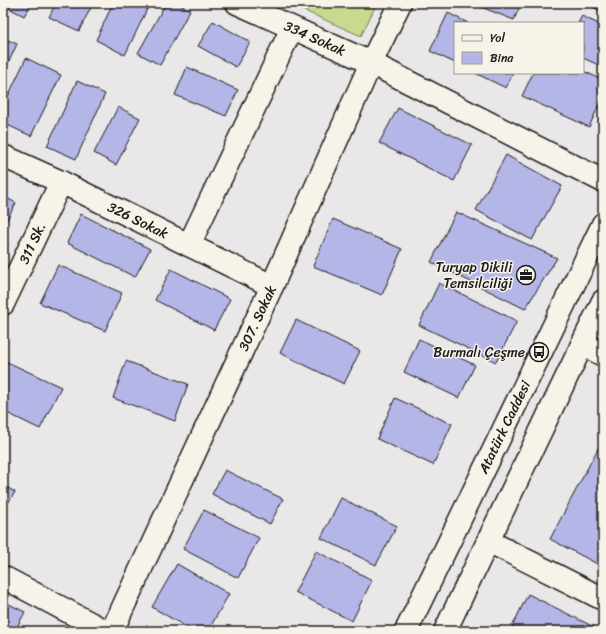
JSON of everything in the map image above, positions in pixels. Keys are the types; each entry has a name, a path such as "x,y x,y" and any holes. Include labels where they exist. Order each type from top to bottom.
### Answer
{"street":[{"name":"334 Sokak","path":"237,3 371,64 603,181"},
{"name":"307. Sokak","path":"112,631 272,286 371,64 400,3"},
{"path":"189,245 292,28"},
{"name":"326 Sokak","path":"3,156 61,182 272,286"},
{"name":"311 Sk.","path":"3,304 61,182"},
{"name":"Atatürk Caddesi","path":"406,631 603,224"},
{"path":"445,631 603,301"},
{"path":"582,344 603,355"},
{"path":"488,540 603,599"},
{"path":"3,577 105,631"}],"green space":[{"path":"287,3 377,3 361,36"}],"building":[{"path":"7,3 32,3 24,16 5,6"},
{"path":"56,3 93,3 79,31 49,17"},
{"path":"113,3 150,3 125,55 96,40"},
{"path":"166,3 177,3 190,10 160,65 138,53"},
{"path":"471,3 521,3 514,20"},
{"path":"603,3 603,12 586,4"},
{"path":"448,13 466,22 454,22 454,63 430,51"},
{"path":"582,16 603,26 603,67 584,58 584,22 579,22"},
{"path":"213,21 250,42 236,67 198,46"},
{"path":"3,38 17,44 3,74"},
{"path":"26,58 61,75 31,136 3,123 3,107"},
{"path":"187,67 238,90 226,116 175,95"},
{"path":"584,71 603,80 603,96 589,127 522,96 533,74 584,74"},
{"path":"477,74 513,74 506,88"},
{"path":"77,81 105,94 76,159 47,146"},
{"path":"118,107 140,118 116,165 94,153"},
{"path":"398,108 472,145 454,181 379,143"},
{"path":"506,155 562,186 532,240 476,210"},
{"path":"3,196 16,203 3,227"},
{"path":"456,212 557,258 525,309 431,262"},
{"path":"81,214 150,249 135,277 67,243"},
{"path":"333,219 402,249 382,295 313,266"},
{"path":"58,265 122,293 105,331 40,303"},
{"path":"171,269 230,299 214,330 155,300"},
{"path":"439,283 517,321 496,362 419,325"},
{"path":"296,320 360,351 344,384 280,353"},
{"path":"419,339 475,365 459,398 404,372"},
{"path":"3,360 61,387 40,429 3,411"},
{"path":"126,361 188,384 175,421 113,398"},
{"path":"395,398 452,424 433,465 377,439"},
{"path":"603,439 603,567 550,539"},
{"path":"225,470 283,499 270,524 212,494"},
{"path":"3,485 15,492 3,511"},
{"path":"341,498 397,526 376,565 321,538"},
{"path":"204,510 259,538 238,578 183,549"},
{"path":"316,551 372,580 352,621 295,592"},
{"path":"177,564 229,594 208,631 193,631 152,607"},
{"path":"528,594 602,631 510,631"},
{"path":"3,601 25,612 15,631 3,631"}],"place":[{"name":"Turyap Dikili Temsilciliği","path":"526,275"},
{"name":"Burmalı Çeşme","path":"539,352"}]}
